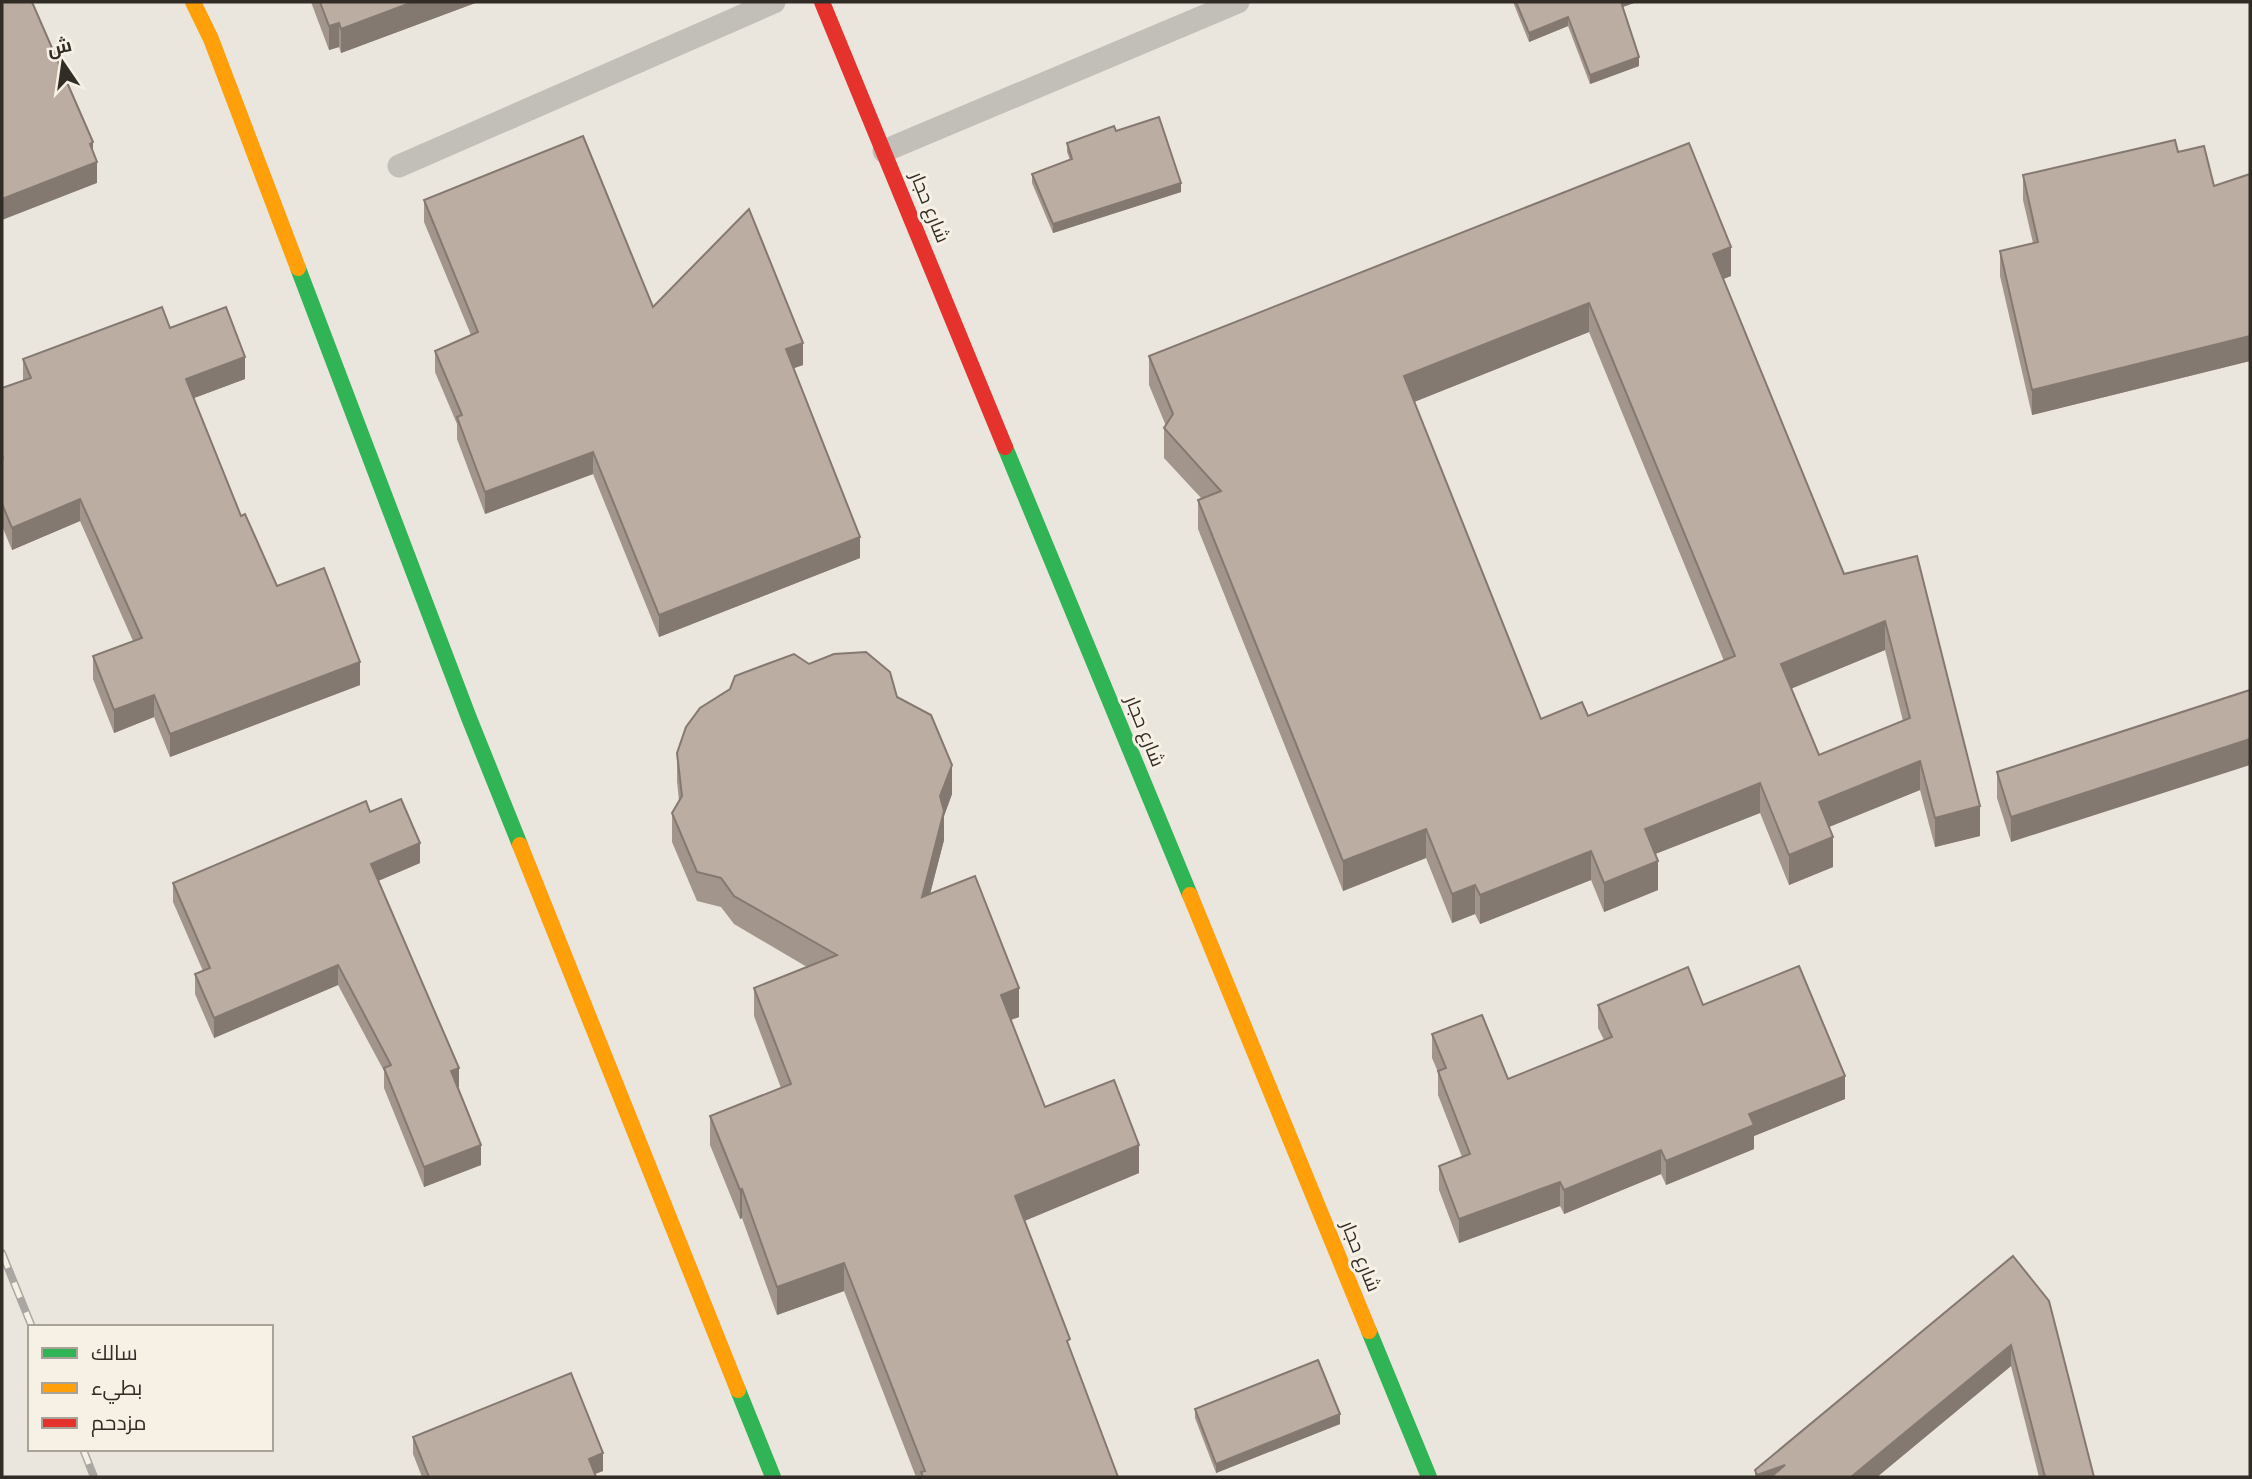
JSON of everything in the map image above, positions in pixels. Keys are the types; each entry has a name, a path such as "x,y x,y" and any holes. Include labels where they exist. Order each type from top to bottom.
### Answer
{"street":[{"path":"193,2 216,52 469,718 774,1477"},
{"name":"شارع حجار","path":"822,2 1429,1477"}],"lane":[{"path":"399,166 774,2"},
{"path":"884,151 1238,2"}],"building":[{"path":"2,2 32,2 93,142 90,144 97,162 2,199"},
{"path":"320,2 413,2 341,29 339,23 329,26"},
{"path":"1516,2 1621,2 1639,57 1590,75 1568,17 1529,33"},
{"path":"1159,117 1181,183 1053,224 1032,174 1072,159 1067,143 1114,126 1116,131"},
{"path":"583,136 653,307 749,209 803,343 786,349 860,537 659,615 593,452 485,492 457,417 462,415 435,351 478,332 424,200"},
{"path":"2175,140 2178,152 2204,146 2214,186 2250,174 2250,336 2032,390 2000,251 2038,242 2023,175"},
{"path":"1689,143 1731,247 1713,254 1844,574 1917,556 1980,806 1935,818 1920,761 1819,802 1833,837 1789,855 1760,783 1645,829 1658,861 1604,883 1591,851 1480,895 1475,885 1452,894 1426,829 1343,861 1198,500 1221,491 1164,428 1173,414 1149,356","holes":["1589,303 1735,656 1588,716 1582,702 1541,719 1404,376","1885,621 1910,718 1819,755 1781,664"]},
{"path":"162,307 170,328 226,307 245,357 186,379 241,516 245,514 277,586 324,568 360,662 170,734 154,695 114,710 93,656 142,638 80,499 12,528 2,504 2,388 31,378 23,359"},
{"path":"866,652 890,672 897,697 931,715 952,765 940,796 944,811 922,897 975,876 1019,988 1001,995 1045,1107 1114,1080 1139,1145 1015,1196 1070,1339 1067,1341 1118,1477 923,1477 921,1472 925,1471 844,1263 777,1287 742,1189 740,1190 710,1116 791,1084 754,988 837,955 734,896 721,878 697,872 672,813 682,796 677,753 686,727 700,708 730,689 735,676 794,654 809,664 834,654"},
{"path":"2250,690 2250,739 2011,817 1997,772"},
{"path":"401,799 420,843 371,864 459,1068 451,1071 481,1145 424,1167 384,1068 391,1065 338,965 214,1018 195,974 210,968 173,883 366,801 370,812"},
{"path":"1799,966 1845,1076 1749,1114 1754,1125 1666,1161 1661,1150 1564,1190 1560,1182 1459,1219 1439,1166 1470,1154 1438,1071 1446,1068 1432,1034 1482,1015 1508,1079 1612,1037 1598,1005 1688,967 1703,1005"},
{"path":"2013,1256 2049,1301 2094,1477 2045,1477 2011,1345 1851,1477 1771,1477 1785,1465 1757,1475 1755,1470"},
{"path":"1318,1360 1340,1414 1216,1464 1195,1409"},
{"path":"571,1373 603,1453 589,1459 596,1477 429,1477 413,1437"}],"railway":[{"path":"2,1253 31,1325"},
{"path":"84,1451 94,1477"}],"traffic: fast":[{"path":"298,268 520,845"},
{"path":"1005,447 1190,895"},
{"path":"1369,1331 1429,1477"},
{"path":"738,1390 773,1477"}],"traffic: slow":[{"path":"193,2 211,39 298,268"},
{"path":"520,845 738,1390"},
{"path":"1190,895 1369,1331"}],"traffic: jam":[{"path":"822,2 1005,447"}]}
